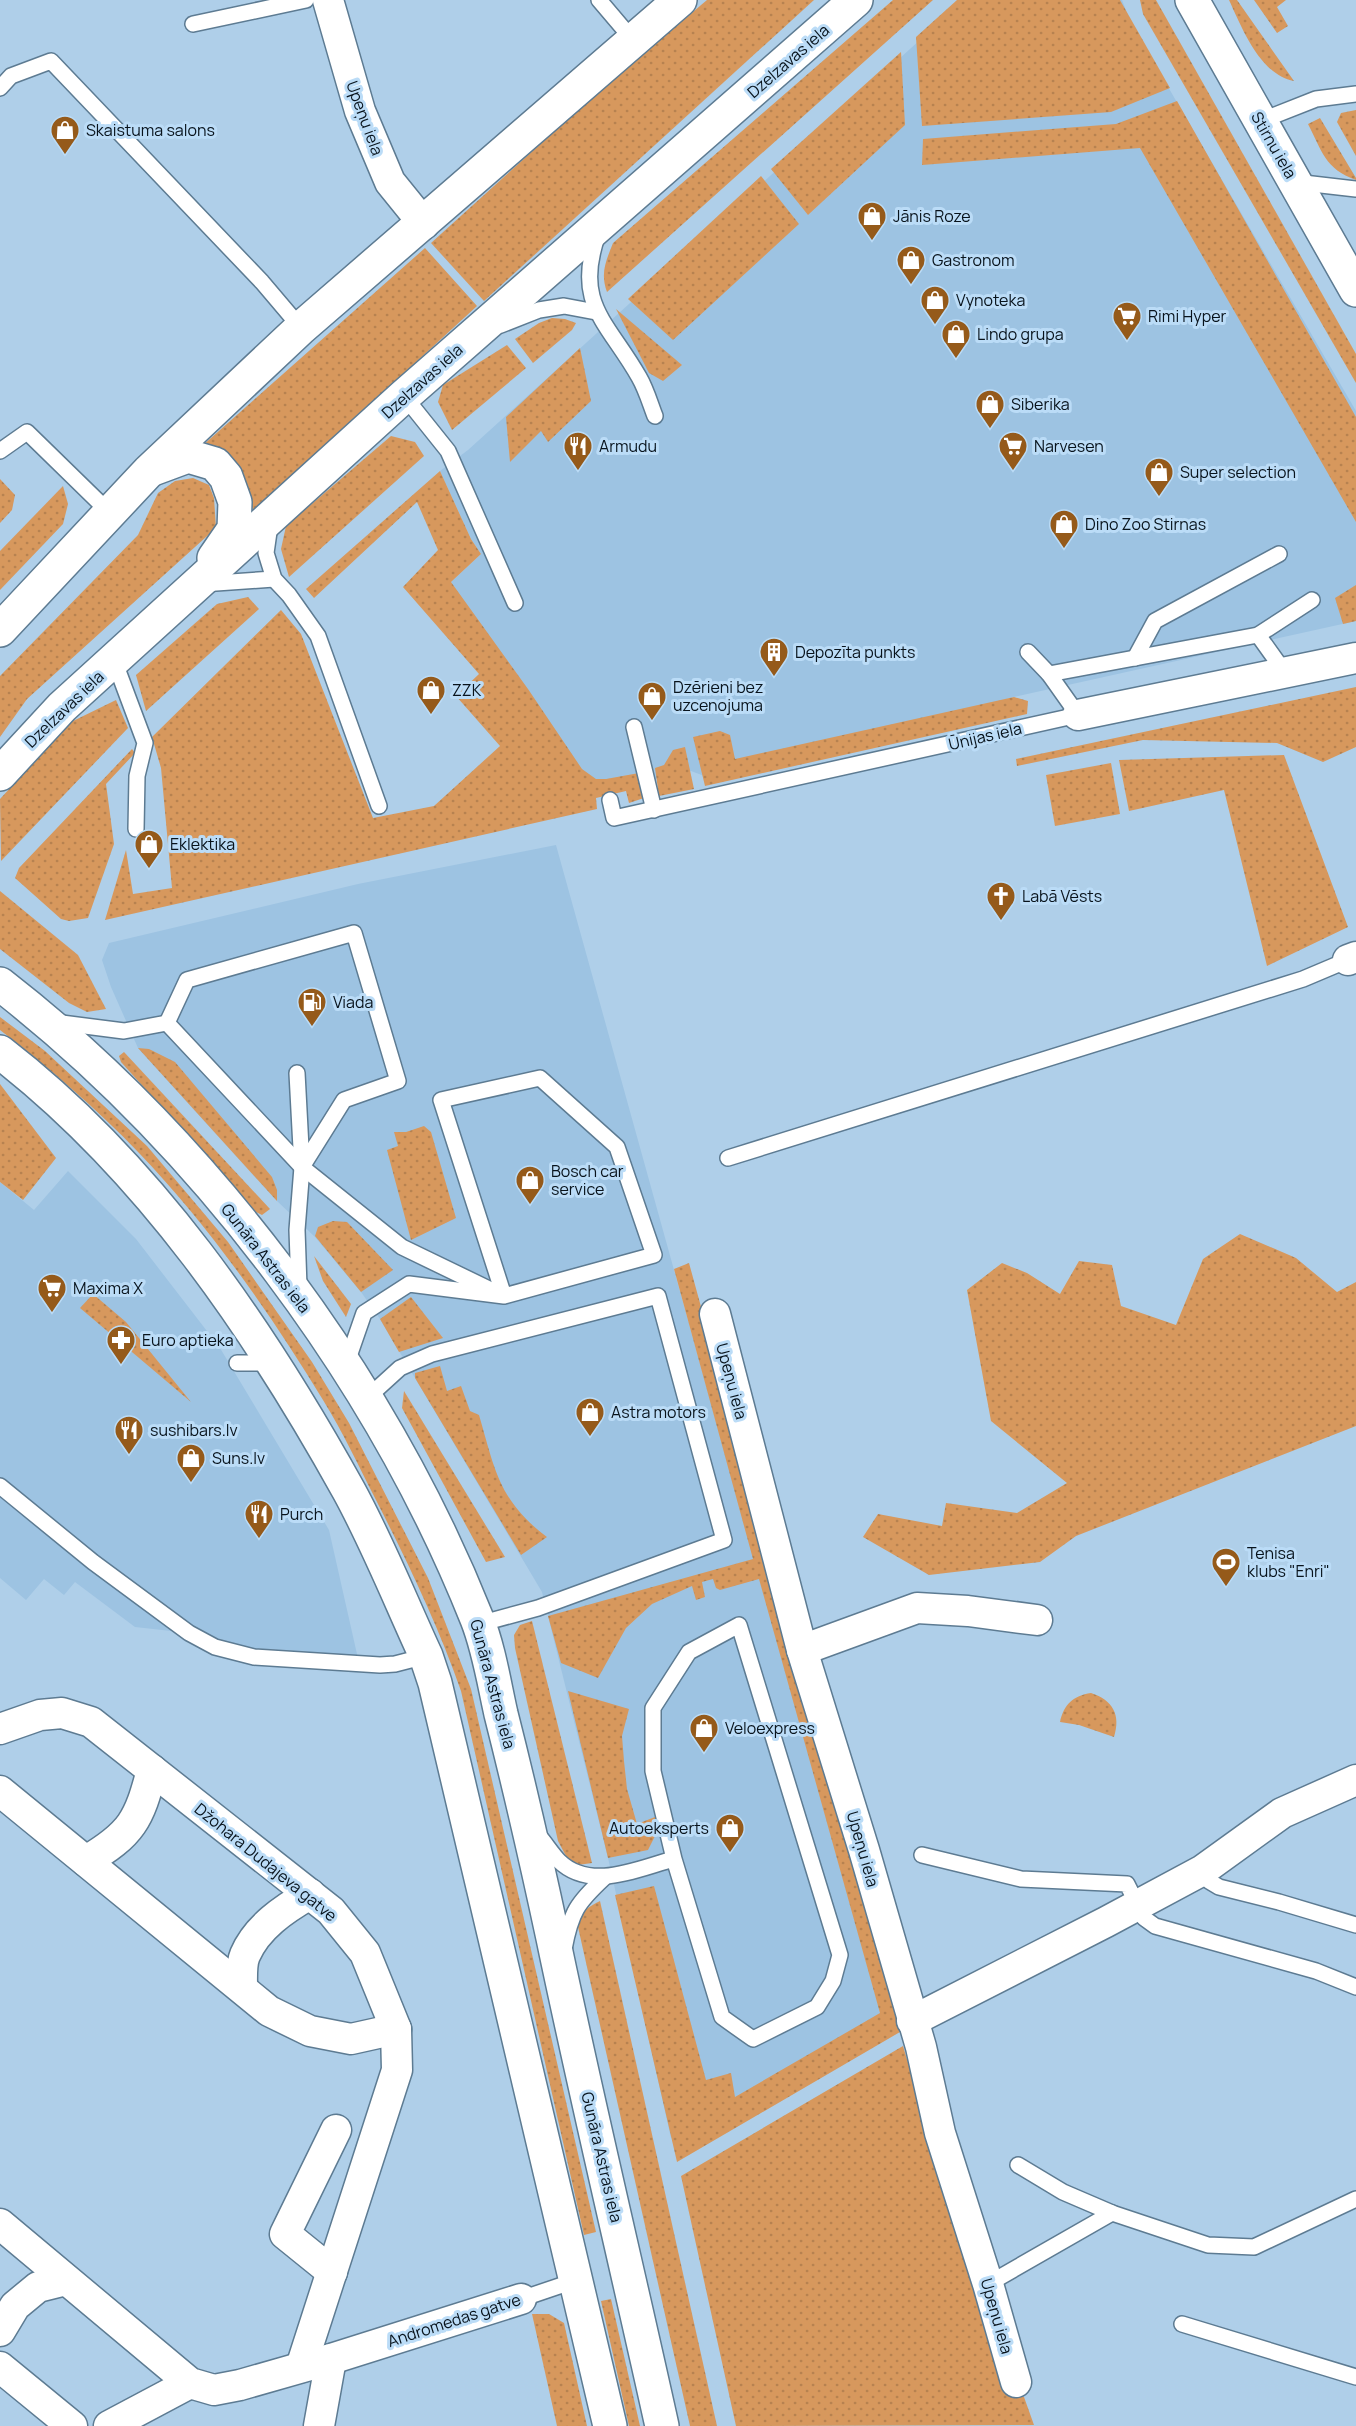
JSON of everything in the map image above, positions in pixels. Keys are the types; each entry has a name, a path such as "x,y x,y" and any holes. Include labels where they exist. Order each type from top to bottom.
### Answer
{"main road":[{"path":"0,630 148,471 302,328 680,0"},
{"name":"Dzelzavas iela","path":"0,774 62,707 404,396 856,0"},
{"name":"Stirnu iela","path":"1192,0 1356,290"},
{"path":"148,471 188,456 215,464 226,477 235,502 234,529 197,584"},
{"name":"Gunāra Astras iela","path":"0,984 48,1022 127,1096 190,1163 300,1299 346,1366 367,1398 433,1519 479,1624 528,1821 662,2426"},
{"path":"0,1052 90,1131 175,1226 272,1363 350,1493 426,1656 610,2426"},
{"path":"576,2280 627,2265"}],"street":[{"name":"Upeņu iela","path":"328,0 360,111 390,183 424,224"},
{"name":"Ūnijas iela","path":"1078,715 1287,674 1356,658"},
{"name":"Upeņu iela","path":"714,1314 802,1650 864,1850 921,2047 940,2133 988,2284 1016,2382"},
{"path":"802,1650 917,1608 968,1611 1037,1620"},
{"name":"Džohara Dudajeva gatve","path":"0,1729 40,1715 62,1713 91,1722 331,1911 365,1953 396,2029 397,2070 301,2367"},
{"path":"86,1861 113,1845 130,1828 142,1808 152,1770"},
{"path":"912,2021 1203,1870 1282,1813 1356,1780"},
{"path":"0,1791 269,2011 310,2031 351,2039 396,2029"},
{"path":"242,1988 244,1956 260,1932 282,1910 310,1894"},
{"path":"332,2272 285,2234 336,2130"},
{"path":"0,2224 190,2383 109,2426"},
{"path":"0,2331 15,2306 38,2287 66,2280"},
{"name":"Andromedas gatve","path":"190,2383 214,2390 240,2385 521,2299"},
{"path":"319,2426 331,2359"},
{"path":"0,2367 72,2426"}],"lane":[{"path":"193,24 306,0"},
{"path":"599,0 633,40"},
{"path":"0,88 11,76 51,62 232,250 302,328"},
{"path":"1260,121 1316,99 1356,94"},
{"path":"1295,182 1356,189"},
{"path":"603,223 592,252 588,281 596,312 640,378 655,416"},
{"path":"472,336 539,310 564,306 596,312"},
{"path":"404,396 448,450 515,603"},
{"path":"0,452 27,432 109,512"},
{"path":"270,518 266,553 274,579 289,595 318,636 379,806"},
{"path":"1136,658 1155,621 1279,554"},
{"path":"197,584 274,579"},
{"path":"1049,674 1258,635 1312,600"},
{"path":"1258,635 1287,674"},
{"path":"1028,652 1049,674 1078,715"},
{"path":"114,660 145,743 137,776 136,829"},
{"name":"Ūnijas iela","path":"610,800 614,818 1078,715"},
{"path":"634,727 654,810"},
{"path":"167,1023 187,980 354,933 398,1081 344,1100 302,1167"},
{"path":"728,1158 1292,983 1352,958"},
{"path":"48,1022 124,1031 167,1023"},
{"path":"167,1023 302,1167 402,1247 504,1296"},
{"path":"297,1073 302,1167 297,1230 300,1299"},
{"path":"346,1366 364,1313 409,1284 504,1296 654,1255 617,1147 540,1078 441,1100 504,1296"},
{"path":"367,1398 400,1368 432,1354 658,1296 724,1540 538,1608 479,1624"},
{"path":"237,1363 272,1363"},
{"path":"0,1486 102,1569 189,1633 215,1647 254,1657 380,1665 395,1664 426,1656"},
{"path":"739,1625 840,1955 833,1981 817,2007 753,2038 722,2017 674,1859 653,1771 653,1708 689,1652 739,1625"},
{"path":"528,1821 560,1863 579,1873 604,1878 674,1859"},
{"path":"922,1855 1021,1879 1127,1884 1144,1918 1155,1926 1316,1971 1356,1987"},
{"path":"1203,1870 1209,1881 1219,1887 1356,1925"},
{"path":"560,1972 568,1929 580,1901 604,1878"},
{"path":"1018,2164 1063,2192 1112,2213 1208,2245 1254,2247 1356,2199"},
{"path":"988,2284 1112,2213"},
{"name":"Andromedas gatve","path":"521,2299 576,2280"},
{"path":"1182,2324 1356,2377"}],"shaded area":[{"path":"707,0 814,0 484,301 431,243 590,99"},
{"path":"893,0 933,0 607,292 604,273 613,243"},
{"path":"957,0 1120,0 1170,88 1111,112 922,126 916,37"},
{"path":"964,0 1122,0 1131,23 1356,411 1356,621 1014,697 707,777 691,771 586,795 451,582 481,554 471,539 440,471 468,450"},
{"path":"1140,0 1156,0 1356,354 1356,383 1143,14"},
{"path":"1229,0 1237,0 1294,81 1271,70 1262,60 1246,36"},
{"path":"1254,0 1286,0 1277,7 1288,26 1277,33"},
{"path":"901,52 905,125 808,215 771,169"},
{"path":"1177,101 1356,417 1356,522 1140,148 922,165 923,139 1116,124"},
{"path":"1356,110 1356,156 1337,122 1341,113"},
{"path":"1320,118 1356,180 1337,170 1321,151 1308,124"},
{"path":"761,176 799,224 673,340 628,299"},
{"path":"425,248 477,306 253,512 251,499 243,479 230,466 202,446"},
{"path":"616,309 682,365 663,381 649,373"},
{"path":"552,318 576,323 572,330 533,363 515,339 539,323"},
{"path":"507,345 526,368 452,430 438,402 443,385"},
{"path":"580,348 591,401 548,442 541,431 510,462 506,417"},
{"path":"391,436 415,442 424,456 289,577 281,549 286,526"},
{"path":"440,471 471,539 481,554 451,582 582,769 596,779 639,773 644,798 629,803 626,791 596,798 597,809 105,920 126,850 133,894 172,888 161,768 152,737 281,610 301,634 373,818 434,806 500,746 456,696 479,674 403,587 438,550 417,502 314,598 306,589"},
{"path":"193,478 209,485 214,498 216,528 27,699 0,737 0,676 138,535 158,493 175,481"},
{"path":"0,479 15,495 12,510 0,523"},
{"path":"63,486 68,504 63,524 0,590 0,551"},
{"path":"1356,585 1356,621 1343,624 1335,598"},
{"path":"248,597 259,609 146,711 136,675 217,604"},
{"path":"1356,687 1356,747 1323,762 1277,743 1143,740 1017,766 1016,759"},
{"path":"1014,697 1028,701 1027,714 705,786 693,737 720,731 730,735 735,759"},
{"path":"116,700 128,728 1,861 0,799 71,722"},
{"path":"685,747 694,789 659,796 655,768 664,765 673,750"},
{"path":"132,749 135,753 106,784 114,844 88,918 69,921 61,919 15,878 19,868"},
{"path":"1284,755 1348,927 1267,966 1224,790 1129,811 1119,760"},
{"path":"1111,763 1120,814 1055,826 1046,775"},
{"path":"556,845 882,2019 671,2138 608,1858 542,1592 380,1319 361,1292 315,1237 277,1201 138,1048 111,987 102,960 109,943 358,884"},
{"path":"0,891 78,955 106,1009 87,1012 69,1003 0,949"},
{"path":"0,1017 45,1051 147,1146 228,1242 312,1362 349,1423 428,1578 471,1689 596,2232 584,2235 461,1691 400,1547 330,1412 282,1335 238,1272 165,1181 123,1137 72,1089 0,1030"},
{"path":"138,1048 149,1049 175,1062 272,1177 277,1190 277,1201"},
{"path":"124,1052 270,1209 262,1215 256,1212 121,1062 119,1056"},
{"path":"0,1084 56,1158 23,1200 0,1182"},
{"path":"424,1126 431,1132 456,1218 411,1240 387,1150 398,1146 394,1132 406,1132"},
{"path":"68,1171 136,1239 220,1348 329,1530 359,1663 254,1657 189,1633 135,1627 75,1582 64,1595 44,1579 26,1600 0,1578 0,1182 34,1210"},
{"path":"333,1221 347,1222 393,1270 361,1292 315,1236 318,1227"},
{"path":"1240,1234 1296,1258 1337,1292 1356,1282 1356,1426 1076,1536 1040,1562 929,1575 863,1537 878,1514 942,1526 946,1503 1017,1513 1067,1483 991,1421 967,1290 1002,1263 1027,1273 1060,1294 1079,1261 1112,1265 1121,1306 1176,1325 1203,1259"},
{"path":"314,1256 351,1304 346,1317 323,1281"},
{"path":"689,1263 900,2032 677,2162 615,1895 654,1886 706,2080 731,2073 735,2097 880,2013 759,1579 720,1590 716,1588 713,1579 702,1582 705,1597 696,1600 692,1586 652,1604 626,1628 598,1678 561,1663 548,1616 753,1559 674,1269"},
{"path":"93,1294 126,1322 191,1402 80,1308"},
{"path":"411,1297 443,1338 399,1352 380,1319"},
{"path":"440,1366 447,1391 461,1386 470,1411 479,1415 495,1468 509,1497 531,1524 547,1537 521,1555 415,1378 415,1373"},
{"path":"404,1391 505,1557 486,1562 402,1408"},
{"path":"532,1621 592,1863 578,1865 567,1858 558,1841 515,1648 514,1635 520,1625"},
{"path":"568,1691 629,1709 622,1736 627,1789 637,1824 655,1817 658,1830 648,1850 608,1858"},
{"path":"1091,1693 1105,1700 1113,1709 1116,1715 1114,1737 1079,1725 1060,1722 1070,1702 1079,1696"},
{"path":"600,1901 717,2426 690,2426 578,1927 585,1911"},
{"path":"903,2046 1000,2371 1012,2395 1024,2397 1034,2425 736,2426 681,2176"},
{"path":"611,2299 640,2426 629,2426 601,2301"},
{"path":"532,2314 549,2314 564,2323 587,2426 557,2426"}],"place":[{"name":"Skaistuma salons","path":"65,156"},
{"name":"Jānis Roze","path":"872,242"},
{"name":"Gastronom","path":"911,286"},
{"name":"Vynoteka","path":"935,326"},
{"name":"Rimi Hyper","path":"1127,342"},
{"name":"Lindo grupa","path":"956,360"},
{"name":"Siberika","path":"990,430"},
{"name":"Armudu","path":"578,472"},
{"name":"Narvesen","path":"1013,472"},
{"name":"Super selection","path":"1159,498"},
{"name":"Dino Zoo Stirnas","path":"1064,550"},
{"name":"Depozīta punkts","path":"774,678"},
{"name":"ZZK","path":"431,716"},
{"name":"Dzērieni bez uzcenojuma","path":"652,722"},
{"name":"Eklektika","path":"149,870"},
{"name":"Labā Vēsts","path":"1001,922"},
{"name":"Viada","path":"312,1028"},
{"name":"Bosch car service","path":"530,1206"},
{"name":"Maxima X","path":"52,1314"},
{"name":"Euro aptieka","path":"121,1366"},
{"name":"Astra motors","path":"590,1438"},
{"name":"sushibars.lv","path":"129,1456"},
{"name":"Suns.lv","path":"191,1484"},
{"name":"Purch","path":"259,1540"},
{"name":"Tenisa klubs \"Enri\"","path":"1226,1588"},
{"name":"Veloexpress","path":"704,1754"},
{"name":"Autoeksperts","path":"730,1854"}]}
